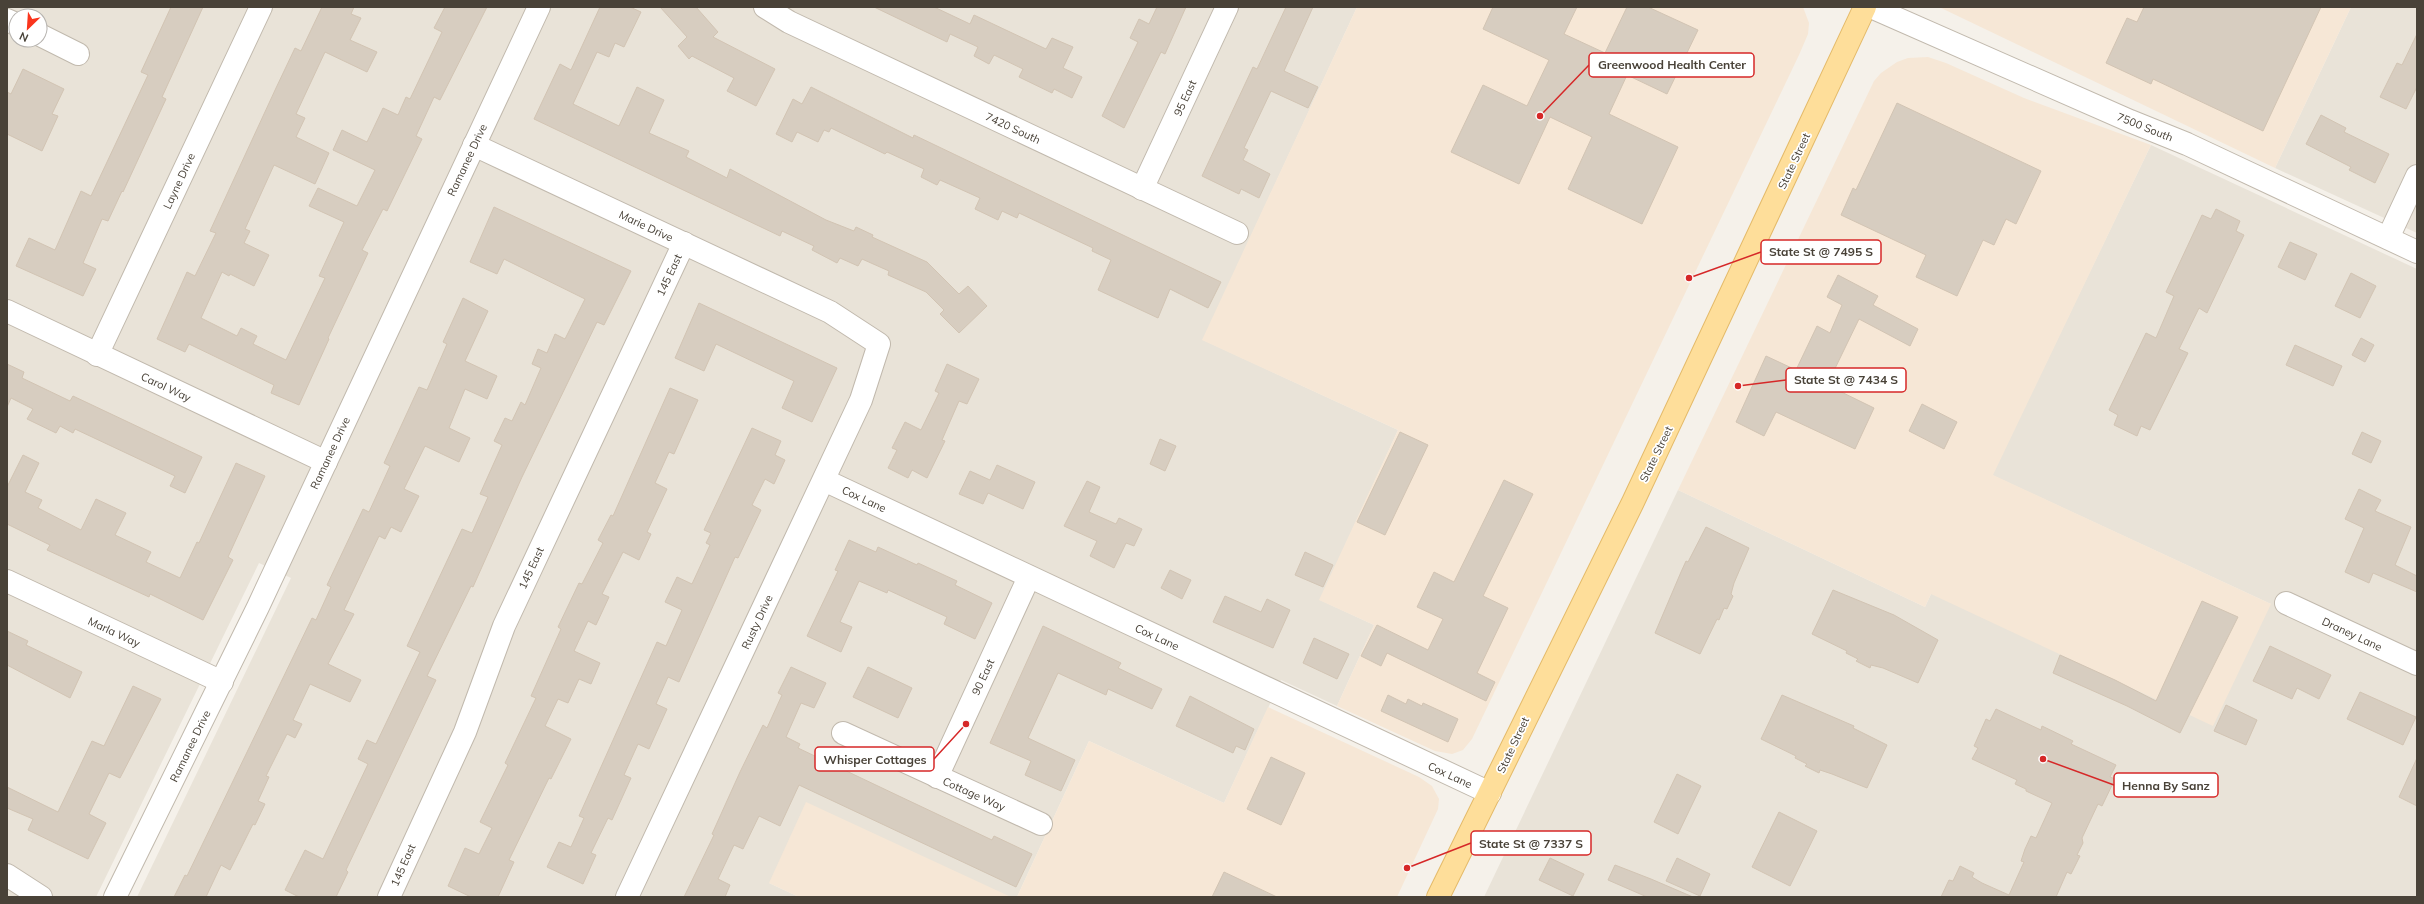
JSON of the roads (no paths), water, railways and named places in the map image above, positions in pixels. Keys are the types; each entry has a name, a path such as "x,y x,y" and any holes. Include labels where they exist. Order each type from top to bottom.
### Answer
{"main road":[{"name":"State Street","path":"1438,897 1688,389 1865,7"}],"street":[{"name":"Layne Drive","path":"97,355 261,7"},
{"name":"Ramanee Drive","path":"115,897 222,682 539,7"},
{"name":"7420 South","path":"765,7 789,22 1237,233"},
{"name":"95 East","path":"1142,189 1227,7"},
{"name":"7500 South","path":"1871,7 2130,121 2187,144 2417,252"},
{"path":"48,40 78,54"},
{"name":"Marie Drive","path":"474,145 830,312 878,344"},
{"path":"2388,238 2417,176"},
{"name":"145 East","path":"389,897 465,732 504,626 684,243"},
{"name":"Carol Way","path":"7,311 97,355 326,462"},
{"name":"Rusty Drive","path":"627,897 861,400 878,344"},
{"name":"Cox Lane","path":"824,480 1490,793"},
{"name":"90 East","path":"937,777 1029,577"},
{"name":"Marla Way","path":"7,581 222,682"},
{"name":"Draney Lane","path":"2286,603 2417,664"},
{"name":"Cottage Way","path":"843,733 1041,824"},
{"path":"7,875 41,897"}],"place":[{"name":"Greenwood Health Center","path":"1540,116"},
{"name":"State St @ 7495 S","path":"1689,278"},
{"name":"State St @ 7434 S","path":"1738,386"},
{"name":"Whisper Cottages","path":"966,724"},
{"name":"Henna By Sanz","path":"2043,759"},
{"name":"State St @ 7337 S","path":"1407,868"}]}
